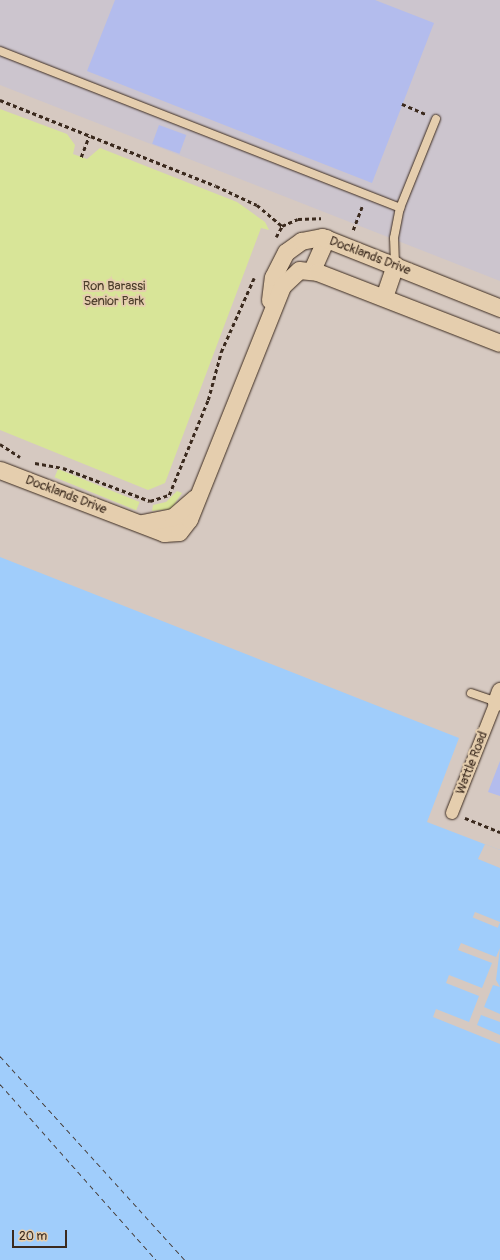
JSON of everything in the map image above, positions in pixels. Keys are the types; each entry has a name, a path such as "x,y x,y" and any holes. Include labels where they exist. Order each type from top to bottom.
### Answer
{"street":[{"name":"Docklands Drive","path":"266,321 273,277 283,257 301,241 326,238 500,308"},
{"path":"326,238 312,270 500,343"},
{"path":"384,297 395,265"},
{"name":"Docklands Drive","path":"0,470 132,521 152,523 173,517 188,505 201,487 266,321 288,276 299,270 312,270"},
{"name":"Wattle Road","path":"452,814 499,699"}],"lane":[{"path":"0,51 400,208"},
{"path":"395,265 394,238 400,208 436,118"},
{"path":"471,692 499,699"}],"path":[{"path":"0,100 257,205 282,226 271,244"},
{"path":"81,157 89,136"},
{"path":"32,462 63,468 150,501 169,495 208,400 221,352 255,275"},
{"path":"0,444 26,460"},
{"path":"452,814 500,832"}],"shaded area":[{"path":"0,0 500,0 500,281 0,85"}],"green space":[{"name":"Ron Barassi Senior Park","path":"0,109 67,134 75,145 73,154 87,159 100,148 237,202 265,222 269,230 261,228 165,483 148,490 0,430"},
{"path":"58,469 140,502 136,510 55,477"},
{"path":"177,491 182,493 171,509 152,511 153,505 166,502"}],"water":[{"path":"0,557 459,738 427,822 500,850 500,1260 0,1260"}],"pier":[{"path":"485,844 500,850 500,868 478,859"},
{"path":"475,912 500,922 498,928 473,918"},
{"path":"461,943 496,957 500,948 496,980 500,987 493,985 484,1007 500,1014 500,1022 481,1015 477,1025 500,1035 500,1044 433,1017 436,1009 469,1022 479,996 446,983 449,975 482,988 492,963 458,950"}],"building":[{"path":"115,0 375,0 434,23 372,183 87,71"},
{"path":"159,125 186,135 179,154 152,144"},
{"path":"500,761 500,796 488,792"}],"ferry route":[{"path":"0,1056 185,1260"},
{"path":"0,1084 156,1260"}]}
